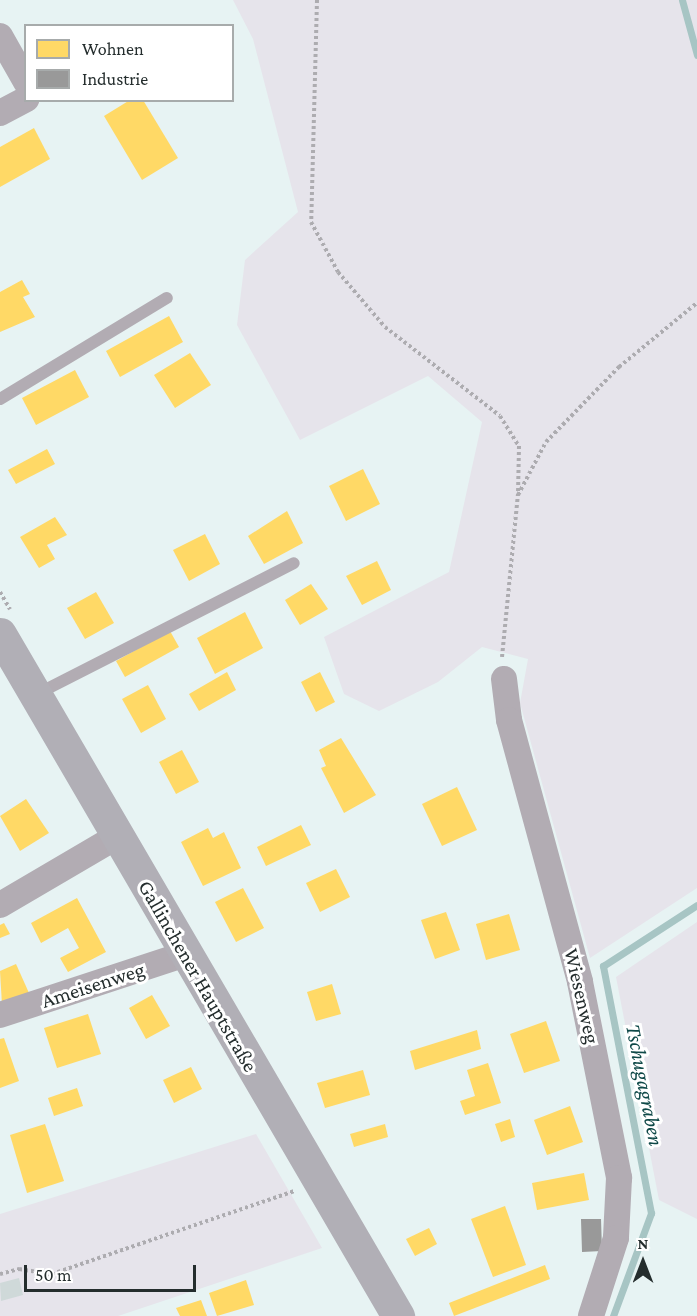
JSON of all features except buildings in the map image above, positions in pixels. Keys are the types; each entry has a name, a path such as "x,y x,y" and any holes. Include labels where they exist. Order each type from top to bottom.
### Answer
{"main road":[{"name":"Gallinchener Hauptstraße","path":"0,634 116,837 398,1316"}],"street":[{"path":"0,36 24,78"},
{"path":"0,113 24,100"},
{"name":"Wiesenweg","path":"504,679 509,720 580,982 619,1178 616,1238 591,1316"},
{"path":"0,905 116,837"},
{"name":"Ameisenweg","path":"0,1015 185,954"}],"lane":[{"path":"0,399 167,298"},
{"path":"36,695 294,563"}],"path":[{"path":"317,0 311,222 338,272 385,327 500,416 519,446 518,495 501,638 504,679"},
{"path":"518,495 546,442 619,367 697,303"},
{"path":"0,1274 19,1269 52,1274 301,1189"}],"shaded area":[{"path":"233,0 697,0 697,888 590,958 520,703 528,659 482,647 438,682 379,711 344,694 324,637 449,572 482,422 428,376 300,440 237,325 245,260 298,212 253,39"},
{"path":"697,922 697,1219 659,1200 616,977"},
{"path":"256,1134 322,1248 118,1316 0,1316 0,1214"}],"waterway":[{"path":"682,0 697,55"},
{"name":"Tschugagraben","path":"613,1316 651,1213 603,966 697,905"}]}
